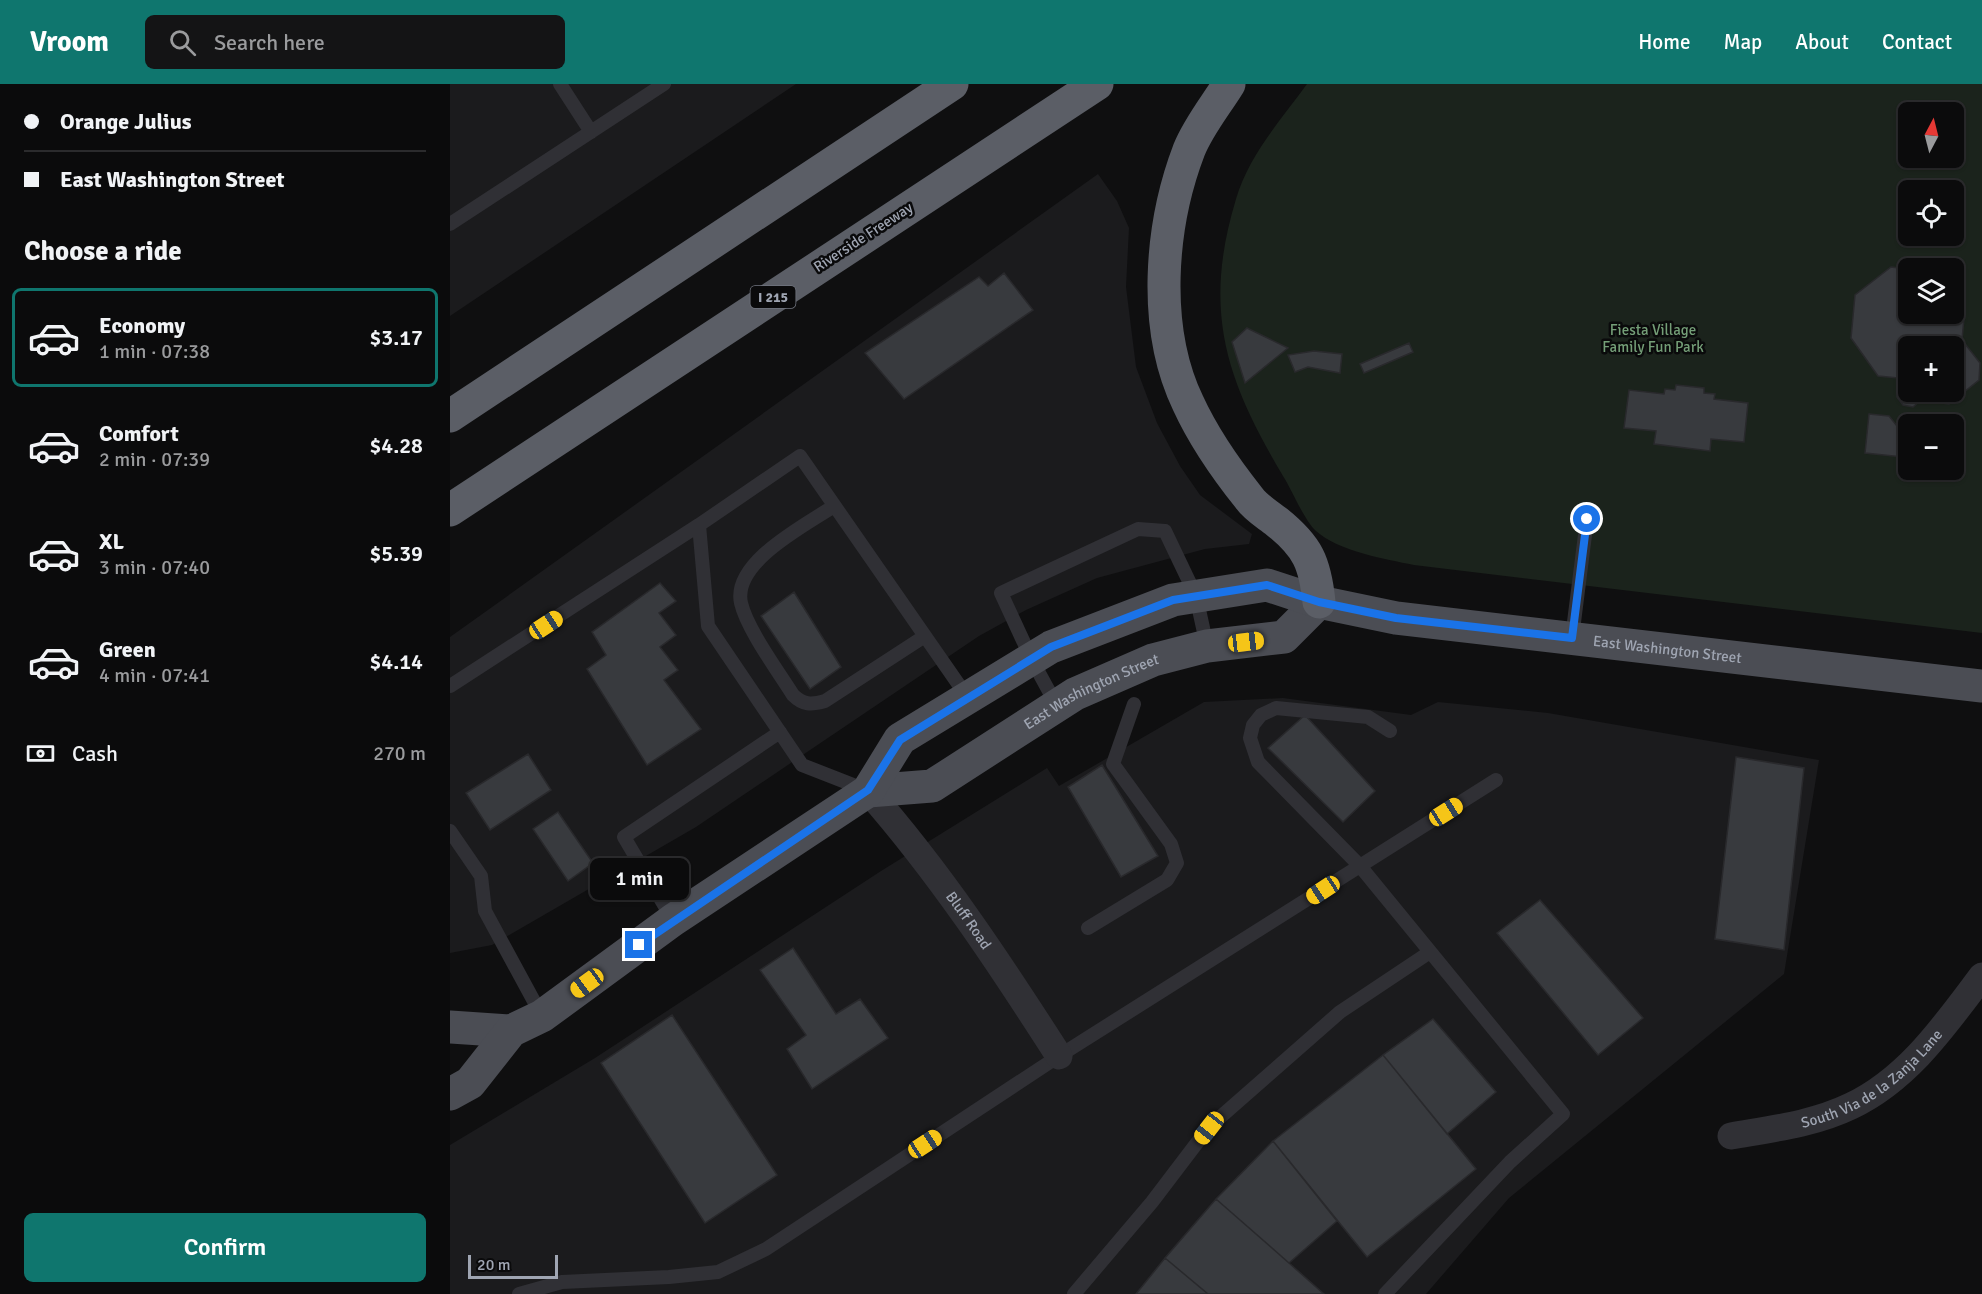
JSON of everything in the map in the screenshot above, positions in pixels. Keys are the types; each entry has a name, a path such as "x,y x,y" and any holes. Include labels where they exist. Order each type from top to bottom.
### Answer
{"highway":[{"path":"450,416 952,84"},
{"name":"Riverside Freeway","path":"450,510 1097,84"},
{"path":"1229,84 1190,148 1170,210 1163,276 1168,340 1187,401 1220,462 1253,503 1297,538 1315,570 1319,602"}],"main road":[{"name":"East Washington Street","path":"450,1094 470,1083 511,1031 542,1016 673,920 868,790 900,740 1051,647 1173,600 1267,585 1319,602 1396,618 1982,686"},
{"name":"East Washington Street","path":"868,790 932,786 1075,694 1138,665 1207,646 1284,637 1319,602"},
{"name":"East Washington Street","path":"450,1027 511,1031"}],"street":[{"name":"Bluff Road","path":"868,790 917,847 1008,976 1059,1056"},
{"name":"South Via de la Zanja Lane","path":"1731,1136 1804,1123 1850,1107 1887,1085 1933,1039 1982,976"}],"lane":[{"path":"560,84 591,132"},
{"path":"450,224 664,84"},
{"path":"450,686 699,525 800,456 968,699"},
{"path":"834,506 767,551 743,577 740,601 745,616 793,695 801,702 813,704 825,701 925,636"},
{"path":"1572,638 1587,519"},
{"path":"699,525 708,626 802,765 868,790"},
{"path":"1057,706 1032,660 1001,593 1138,529 1165,531 1196,596 1207,646"},
{"path":"1088,928 1167,880 1177,863 1171,844 1113,764 1134,704"},
{"path":"1385,1294 1510,1162 1563,1114 1360,866 1258,762 1250,738 1253,726 1261,716 1276,708 1368,717 1390,731"},
{"path":"673,920 624,837 780,732"},
{"path":"519,1294 562,1282 669,1277 718,1272 766,1249 1059,1056 1496,780"},
{"path":"450,831 481,876 485,911 542,1016"},
{"path":"1074,1294 1152,1202 1209,1128 1340,1012 1430,952"}],"shaded area":[{"path":"450,84 796,84 450,316"},
{"path":"1098,174 1117,201 1129,228 1126,287 1136,367 1157,423 1180,466 1200,495 1252,534 1249,544 1205,549 1097,578 1026,610 979,636 696,827 492,945 450,953 450,637"},
{"path":"1283,698 1411,715 1438,702 1548,713 1819,760 1784,974 1509,1198 1426,1294 450,1294 450,1145 595,1058 881,871 1047,768 1059,786 1204,702"}],"green space":[{"name":"Fiesta Village Family Fun Park","path":"1307,84 1982,84 1982,633 1414,565 1349,549 1325,538 1316,531 1303,512 1247,408 1234,376 1225,344 1221,311 1221,276 1226,239 1236,199 1257,153"}],"building":[{"path":"1891,267 1898,268 1898,324 1963,324 1962,336 1898,336 1898,378 1878,376 1851,338 1855,295"},
{"path":"1004,273 1033,310 904,399 865,353 979,277 988,286"},
{"path":"1247,328 1288,348 1245,383 1232,342"},
{"path":"1409,343 1413,352 1364,373 1360,364"},
{"path":"1964,343 1980,363 1979,380 1964,392"},
{"path":"1314,351 1342,354 1340,373 1308,367 1295,372 1288,355"},
{"path":"1676,385 1704,388 1704,393 1715,394 1714,399 1748,403 1744,442 1711,439 1710,451 1654,444 1656,431 1624,428 1629,390 1664,394 1665,389 1675,390"},
{"path":"1901,402 1919,402 1913,407 1903,405"},
{"path":"1869,414 1889,416 1898,427 1898,456 1865,453"},
{"path":"660,583 676,601 659,613 676,635 660,647 678,670 664,680 701,729 647,765 587,669 606,655 592,632"},
{"path":"794,592 841,667 810,689 761,616"},
{"path":"1305,715 1375,791 1343,822 1268,748"},
{"path":"528,754 551,790 490,830 466,793"},
{"path":"1736,757 1804,768 1784,950 1715,939"},
{"path":"1102,765 1158,856 1121,877 1068,787"},
{"path":"558,812 593,863 568,881 533,829"},
{"path":"1540,900 1643,1018 1598,1055 1497,933"},
{"path":"793,948 836,1014 860,999 888,1038 812,1089 787,1049 806,1035 760,970"},
{"path":"672,1015 777,1175 705,1223 601,1063"},
{"path":"1433,1019 1496,1092 1447,1134 1383,1055"},
{"path":"1383,1055 1476,1169 1367,1257 1273,1141"},
{"path":"1273,1141 1337,1221 1289,1263 1216,1199"},
{"path":"1216,1199 1324,1294 1208,1294 1165,1258"},
{"path":"1165,1258 1208,1294 1136,1294"}],"route":[{"path":"639,945 868,790 900,740 1051,647 1173,600 1267,585 1319,602 1396,618 1572,638 1587,519"}]}
